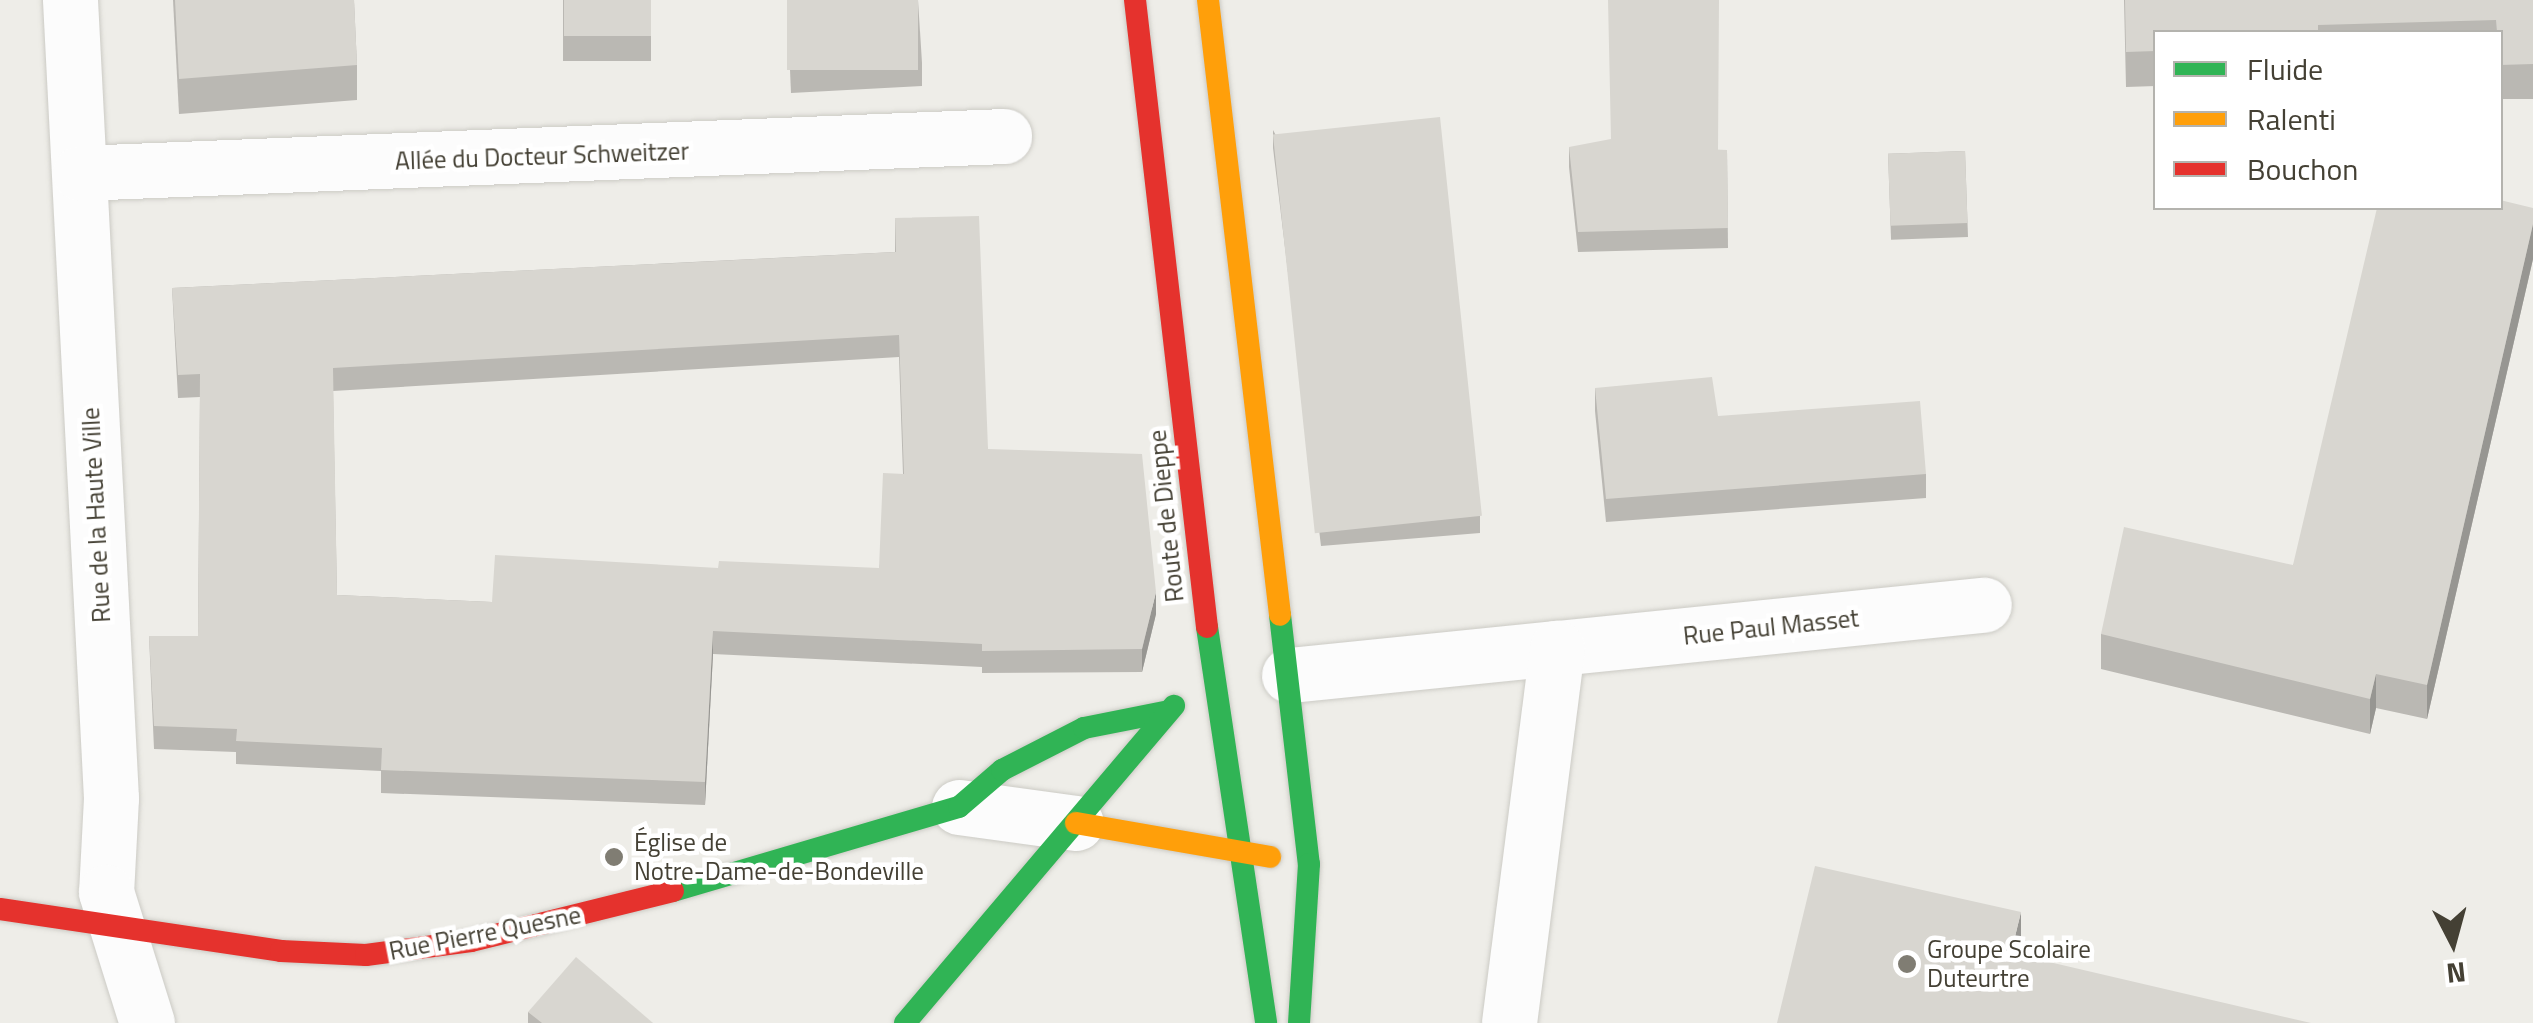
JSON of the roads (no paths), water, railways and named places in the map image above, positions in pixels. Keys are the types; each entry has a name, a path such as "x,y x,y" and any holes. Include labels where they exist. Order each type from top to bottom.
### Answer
{"main road":[{"path":"1203,7 1280,676 1309,864 1308,952 1299,1023"},
{"name":"Route de Dieppe","path":"1143,12 1222,682 1237,850 1266,1023"},
{"path":"904,1023 1076,823 1165,712 1222,682"},
{"name":"Rue Pierre Quesne","path":"0,909 119,929 366,955 471,942 630,904 959,807 1002,770 1084,728 1165,712"},
{"path":"1076,823 1309,864"}],"street":[{"name":"Rue de la Haute Ville","path":"70,0 111,798 106,892 147,1023"},
{"name":"Allée du Docteur Schweitzer","path":"80,173 1004,136"},
{"name":"Rue Paul Masset","path":"1280,676 1984,605"},
{"path":"1509,1023 1558,648"},
{"name":"Rue Pierre Quesne","path":"959,807 1076,823"}],"place":[{"name":"Église de Notre-Dame-de-Bondeville","path":"614,857"},
{"name":"Groupe Scolaire Duteurtre","path":"1907,964"}]}
